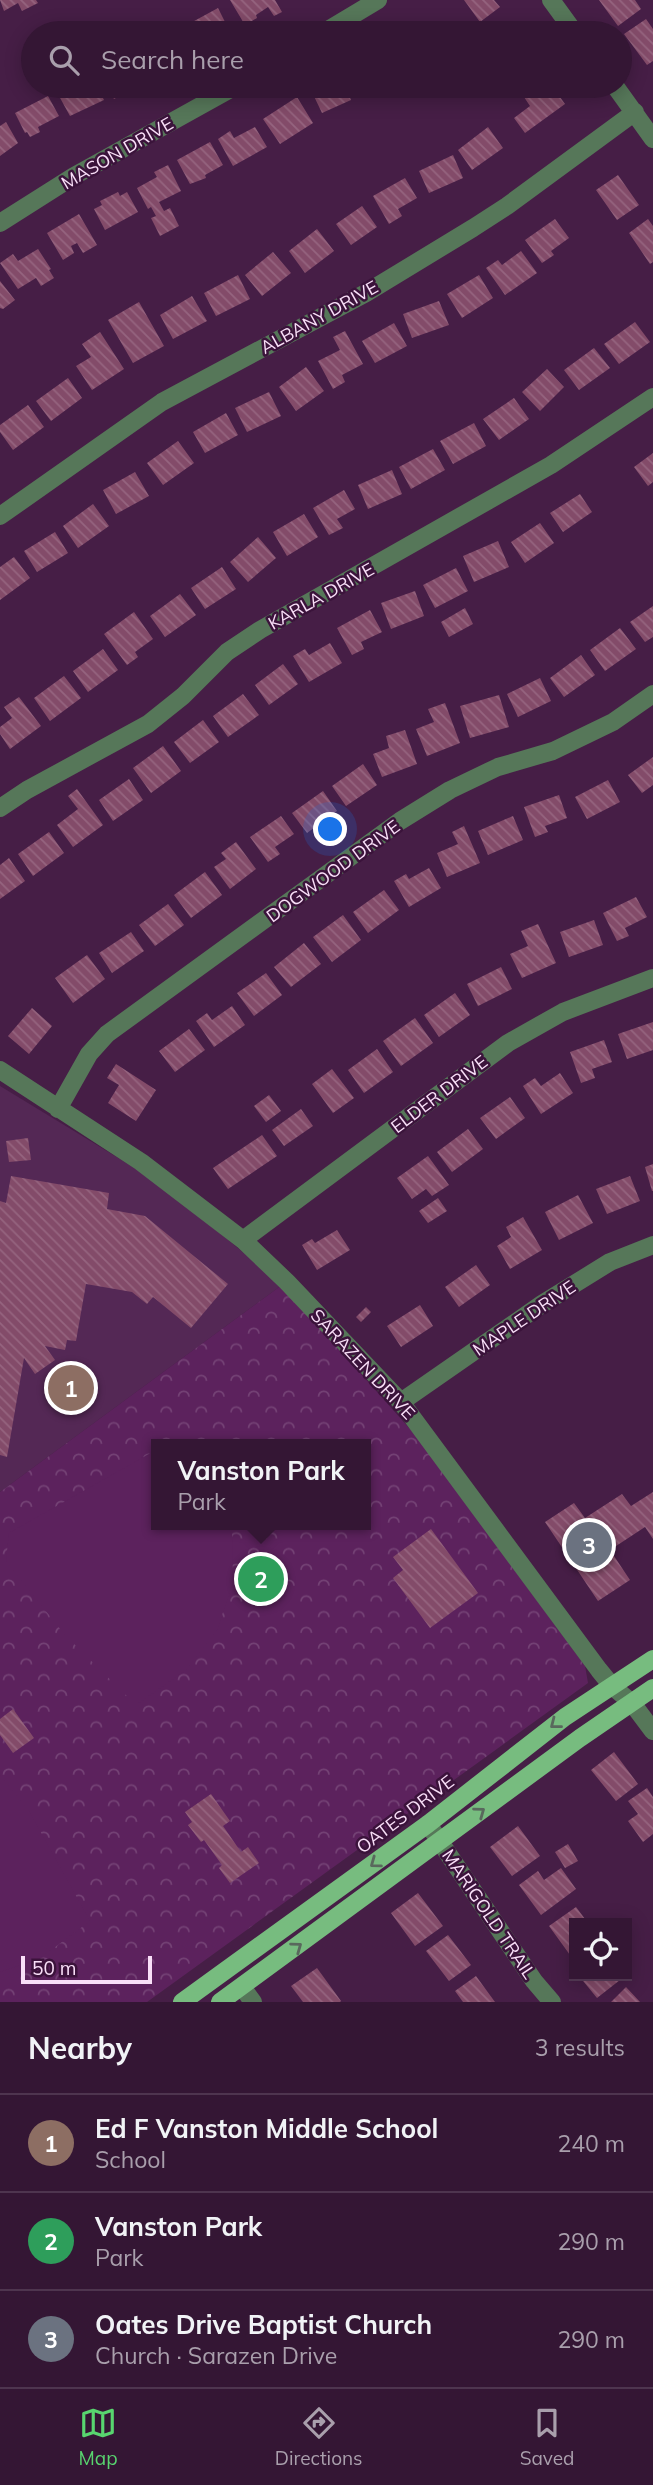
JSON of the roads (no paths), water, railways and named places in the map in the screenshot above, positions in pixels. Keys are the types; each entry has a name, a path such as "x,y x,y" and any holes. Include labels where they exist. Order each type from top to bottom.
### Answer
{"main road":[{"name":"OATES DRIVE","path":"182,2002 428,1824 565,1717 653,1659"},
{"path":"220,2002 580,1738 653,1688"},
{"path":"232,1968 242,1987"}],"street":[{"path":"343,21 378,0"},
{"path":"551,0 566,21"},
{"name":"MASON DRIVE","path":"0,223 74,176 214,98"},
{"path":"624,98 653,139"},
{"name":"ALBANY DRIVE","path":"0,516 162,402 366,293 473,228 635,112"},
{"name":"KARLA DRIVE","path":"0,808 37,784 148,724 183,696 227,652 260,630 551,466 653,397"},
{"name":"DOGWOOD DRIVE","path":"58,1109 89,1054 107,1034 400,821 450,790 498,767 553,751 613,722 653,694"},
{"name":"ELDER DRIVE","path":"243,1240 508,1043 563,1012 653,978"},
{"name":"SARAZEN DRIVE","path":"0,1070 141,1162 243,1240 287,1282 401,1402 612,1686 632,1703 653,1731"},
{"name":"MAPLE DRIVE","path":"401,1402 553,1297 610,1262 653,1245"},
{"name":"MARIGOLD TRAIL","path":"428,1824 534,1981 552,2002"},
{"path":"242,1987 253,2002"}],"place":[{"name":"Ed F Vanston Middle School","path":"71,1388"},
{"name":"Oates Drive Baptist Church","path":"589,1545"},
{"name":"Vanston Park","path":"261,1579"}]}
